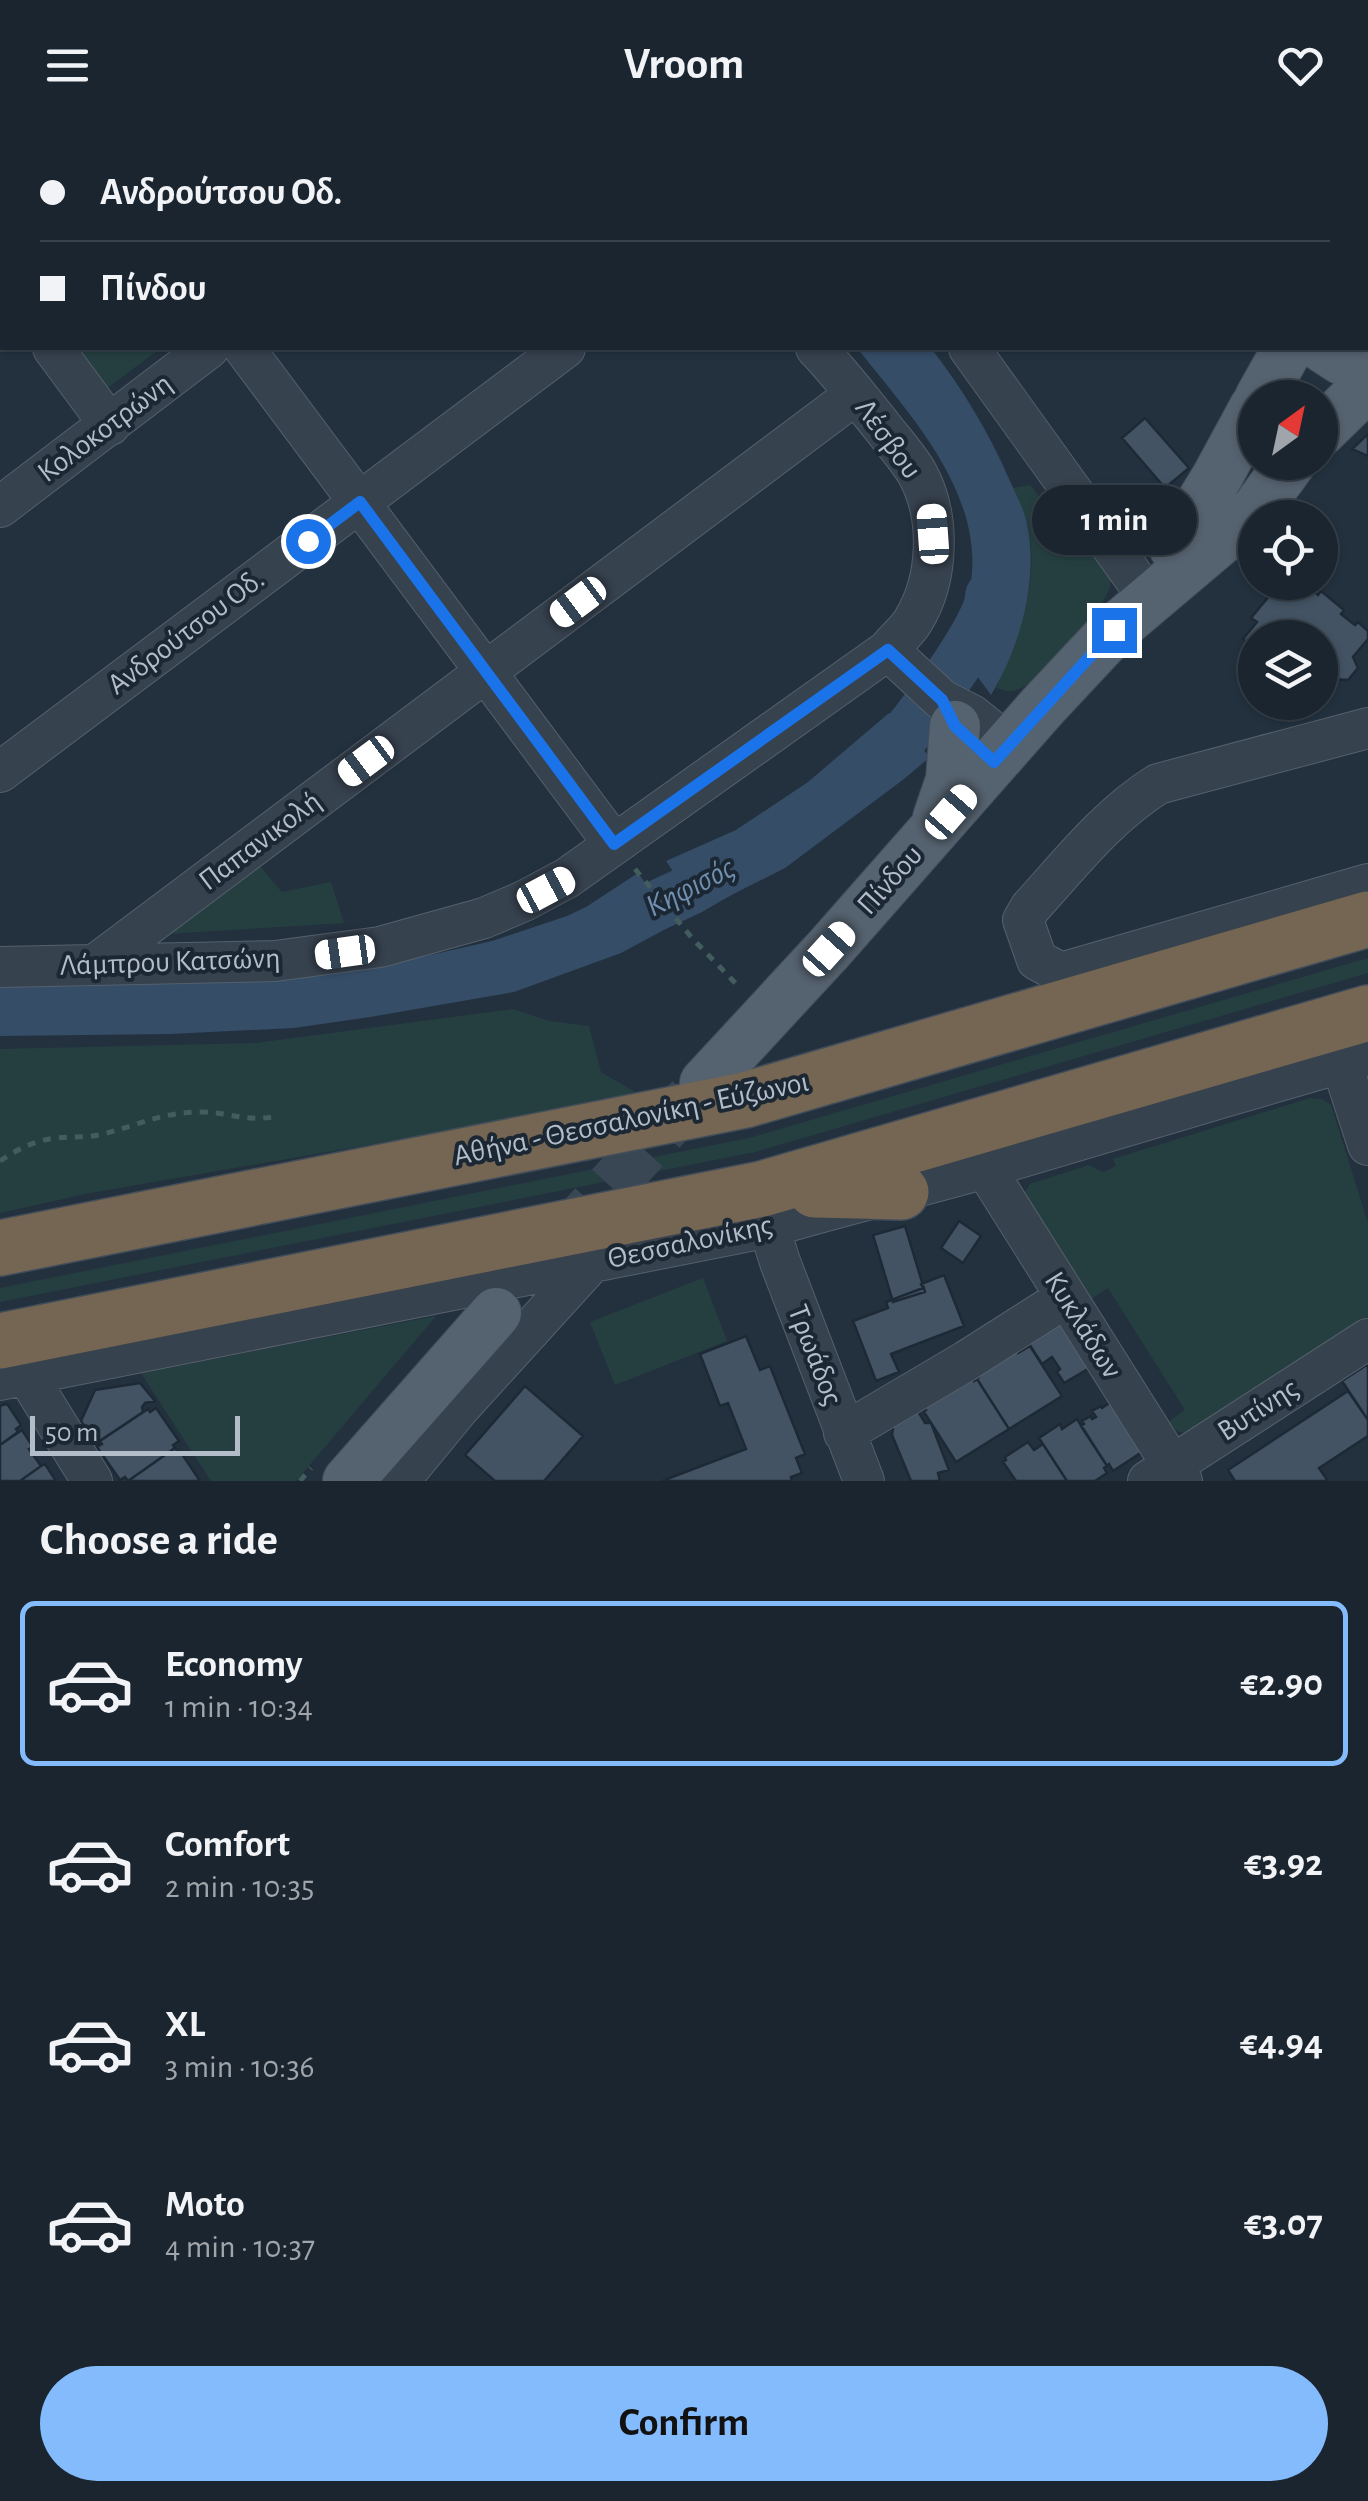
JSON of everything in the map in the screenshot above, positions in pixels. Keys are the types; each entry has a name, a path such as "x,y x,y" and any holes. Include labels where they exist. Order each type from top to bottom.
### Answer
{"highway":[{"name":"Αθήνα - Θεσσαλονίκη - Εύζωνοι","path":"0,1248 745,1100 1368,918"},
{"path":"766,1208 1368,1012"},
{"path":"8,1365 766,1208 901,1192"}],"main road":[{"path":"1320,380 1341,360 1368,370"},
{"path":"1114,630 1174,547 1238,438"},
{"path":"1174,547 1255,480"},
{"path":"954,710 1015,714 1042,708 1114,630 1257,509 1278,480"},
{"name":"Πίνδου","path":"705,1083 930,836 954,710"},
{"path":"348,1481 496,1313"}],"street":[{"path":"54,350 110,425"},
{"name":"Κολοκοτρώνη","path":"0,507 206,350"},
{"path":"246,350 614,844"},
{"name":"Ανδρούτσου Οδ.","path":"0,772 561,350"},
{"name":"Λέσβου","path":"614,844 954,710 912,624 922,604 932,559 932,514 926,492 916,472 818,350"},
{"path":"970,350 1142,590"},
{"name":"Παπανικολή","path":"96,964 856,394"},
{"path":"1368,728 1158,784 1116,816 1030,908 1024,920 1037,960 1061,973 1368,884"},
{"name":"Λάμπρου Κατσώνη","path":"1,962 275,961 380,947 484,918 524,901 567,878 614,844"},
{"path":"901,1192 1354,1058 1368,1145"},
{"name":"Κυκλάδων","path":"985,1168 1167,1476"},
{"name":"Θεσσαλονίκης","path":"8,1365 591,1263 766,1208"},
{"name":"Τρωάδος","path":"766,1208 780,1262 864,1481"},
{"path":"399,1481 460,1407 591,1263"},
{"path":"844,1433 1065,1298"},
{"name":"Βυτίνης","path":"1167,1476 1368,1340"},
{"path":"8,1365 92,1481"}],"path":[{"path":"614,844 692,938 766,1016"},
{"path":"0,1161 38,1141 106,1134 160,1115 206,1112 244,1120 278,1116"}],"green space":[{"path":"77,350 158,350 106,389"},
{"path":"1030,485 1067,528 1109,566 1111,580 1098,610 1070,646 1024,687 1008,691 996,688 1026,605 1032,562 1025,518 1013,488"},
{"path":"252,857 282,892 331,882 344,923 150,935"},
{"path":"1368,958 1368,973 755,1152 0,1302 0,1288 749,1138"},
{"path":"513,1009 549,1021 589,1026 601,1072 644,1097 85,1194 0,1213 0,1049 256,1043"},
{"path":"1310,1098 1331,1105 1368,1223 1368,1321 1191,1433 1180,1432 1168,1422 1185,1410 1108,1288 1091,1299 1023,1195 1030,1184 1089,1165 1103,1172 1116,1166 1113,1159"},
{"path":"703,1278 727,1341 615,1385 590,1322"},
{"path":"436,1316 296,1481 211,1481 141,1373"}],"water":[{"path":"859,350 932,350 984,428 1022,507 1030,545 1029,590 1011,656 991,695 952,642 966,606 972,569 970,533 960,499 944,466"},
{"path":"889,713 930,757 785,868 700,911 666,861 736,830 808,782"},
{"path":"638,873 675,924 621,953 514,992 294,1028 0,1036 0,983 338,969 426,956 492,941 567,916"}],"building":[{"path":"1145,418 1189,468 1165,488 1122,438"},
{"path":"1368,434 1368,456 1352,449"},
{"path":"1266,600 1332,600 1344,610 1341,614 1368,631 1368,639 1353,657 1358,668 1348,680 1338,679 1338,620 1251,618"},
{"path":"959,1221 981,1236 963,1263 941,1248"},
{"path":"905,1226 925,1292 893,1302 873,1235"},
{"path":"944,1275 964,1326 891,1354 899,1372 876,1381 853,1321 888,1308 886,1302"},
{"path":"1061,1309 1093,1366 1064,1383 1052,1357 1042,1364 1024,1336"},
{"path":"746,1336 760,1370 770,1366 805,1454 796,1458 802,1473 791,1477 792,1481 662,1481 746,1449 728,1403 720,1406 700,1354"},
{"path":"1030,1346 1062,1396 1009,1429 976,1373 1015,1348 1018,1353"},
{"path":"1368,1364 1368,1420 1342,1381"},
{"path":"969,1374 974,1381 977,1379 1009,1429 956,1462 922,1404"},
{"path":"140,1383 155,1401 145,1403 143,1412 95,1444 81,1421 95,1390"},
{"path":"525,1386 583,1436 544,1481 495,1481 465,1455"},
{"path":"1348,1391 1368,1420 1368,1436 1319,1468 1328,1481 1235,1481 1228,1470"},
{"path":"1117,1398 1148,1448 1113,1471 1081,1426 1082,1421 1096,1417 1092,1411"},
{"path":"5,1404 21,1425 0,1445 0,1406"},
{"path":"915,1406 925,1423 931,1423 949,1470 938,1473 940,1481 911,1481 892,1435 889,1421"},
{"path":"156,1408 179,1441 173,1445 175,1448 128,1481 125,1477 120,1480 97,1447 102,1444 100,1441 148,1409 150,1412"},
{"path":"1077,1419 1107,1466 1107,1473 1095,1481 1067,1481 1039,1438 1060,1424 1062,1429"},
{"path":"22,1430 41,1466 20,1481 0,1481 0,1445"},
{"path":"1028,1442 1034,1450 1043,1444 1067,1481 1016,1481 1003,1462"},
{"path":"175,1448 200,1481 128,1481"},
{"path":"45,1464 56,1481 20,1481 41,1466"}],"waterway":[{"name":"Κηφισός","path":"857,778 914,724 980,626 990,596"},
{"name":"Κηφισός","path":"600,932 692,889 747,857"}],"tunnel":[{"path":"560,1242 691,1098"}],"route":[{"path":"308,541 360,502 614,844 888,650 942,700 955,726 994,762 1114,630"}]}
